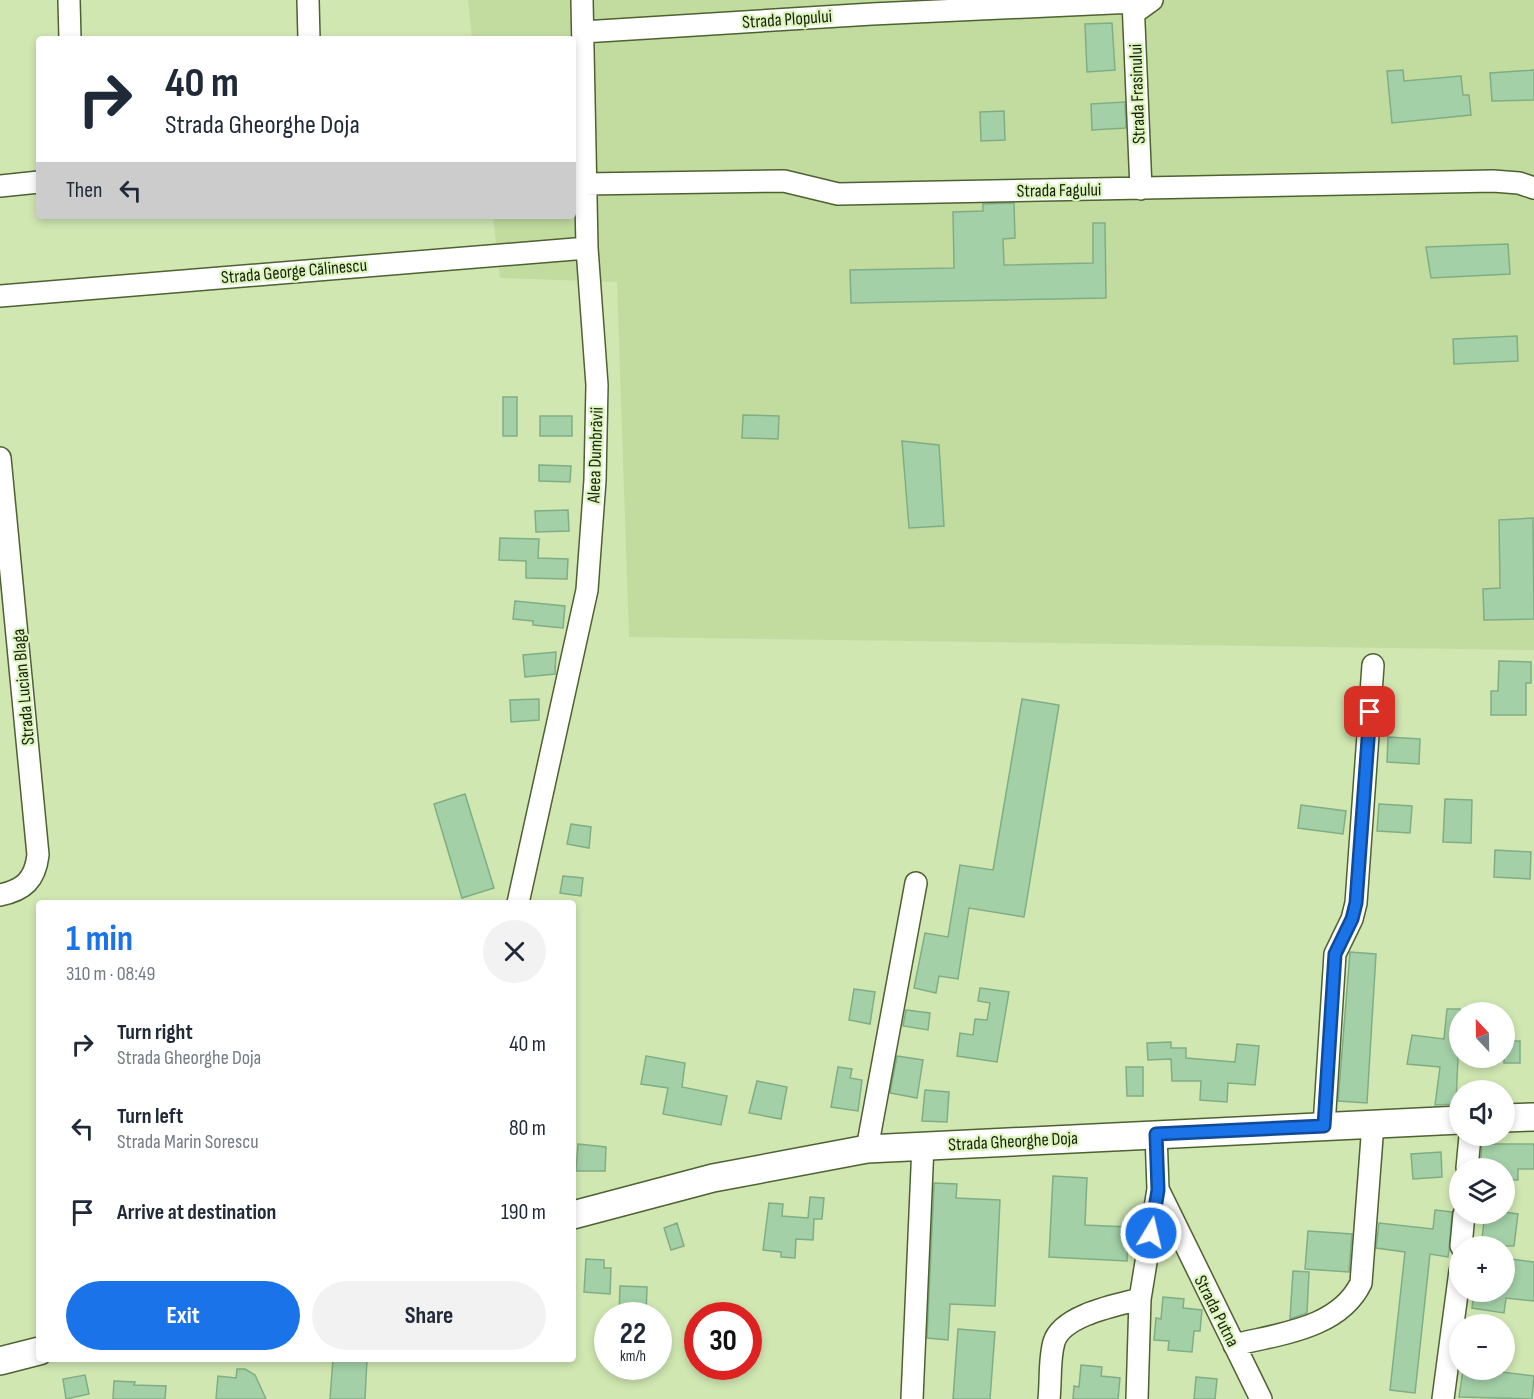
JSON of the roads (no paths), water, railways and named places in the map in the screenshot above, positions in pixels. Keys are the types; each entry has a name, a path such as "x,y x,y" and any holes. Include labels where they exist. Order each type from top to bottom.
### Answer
{"main road":[{"path":"1515,1118 1534,1117"},
{"name":"Strada Gheorghe Doja","path":"576,1214 713,1178 867,1149 1449,1121"},
{"path":"0,1361 36,1352"}],"street":[{"path":"69,0 70,36"},
{"path":"308,0 309,36"},
{"name":"Aleea Dumbrăvii","path":"519,900 587,590 595,480 597,385 587,248 585,184 579,136 582,0"},
{"name":"Strada Plopului","path":"583,32 872,7 1138,4"},
{"name":"Strada Frasinului","path":"1138,4 1141,189"},
{"name":"Strada Fagului","path":"585,184 784,181 838,194 1493,181 1519,183 1534,188"},
{"path":"0,186 36,182"},
{"name":"Strada George Călinescu","path":"0,296 587,248"},
{"name":"Strada Lucian Blaga","path":"0,458 38,855 36,871 28,884 0,895"},
{"path":"1324,1126 1335,954 1352,919 1356,903 1373,665"},
{"path":"867,1149 916,883"},
{"path":"1234,1345 1311,1326 1355,1297 1361,1283 1373,1124"},
{"name":"Strada Putna","path":"1137,1399 1140,1299 1158,1190 1156,1134"},
{"path":"912,1399 923,1145"},
{"name":"Strada Putna","path":"1158,1190 1261,1399"},
{"path":"1050,1399 1054,1342 1059,1332 1079,1318 1140,1299"},
{"path":"1443,1399 1456,1302"}]}
